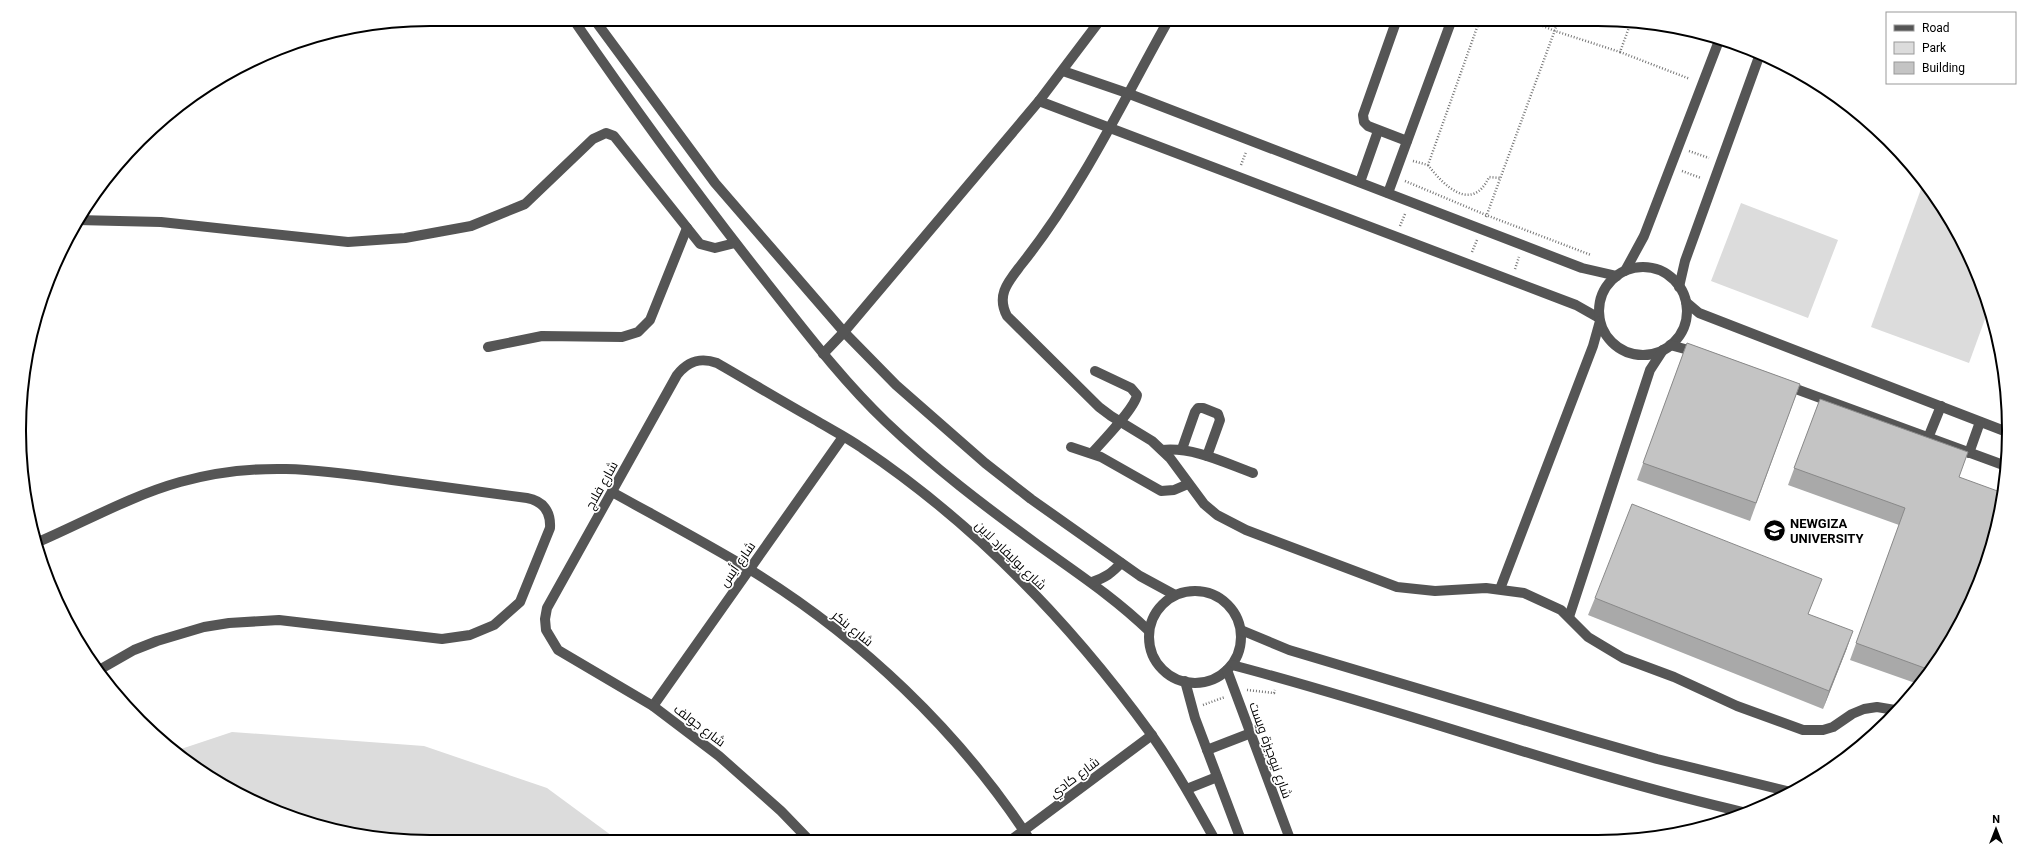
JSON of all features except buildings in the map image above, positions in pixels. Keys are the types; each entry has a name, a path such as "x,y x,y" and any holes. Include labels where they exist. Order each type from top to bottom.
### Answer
{"street":[{"path":"578,26 636,110 735,242 823,354 885,422 926,458 1011,525 1092,582 1149,631"},
{"path":"599,26 715,183 844,332 896,385 985,463 1078,534 1154,585 1175,595"},
{"path":"823,354 844,332 1039,101 1096,26"},
{"path":"1165,26 1063,208 1044,236 1005,287 1002,302 1007,316 1099,407 1141,433 1162,450 1204,504 1231,524 1397,587 1429,591 1500,589 1524,593 1561,610 1588,638 1617,655 1674,677 1737,706 1803,730 1823,730 1833,727 1852,714 1864,709 1877,708 1891,710"},
{"path":"1395,26 1363,115 1368,126 1407,141"},
{"path":"1388,193 1449,26"},
{"path":"1706,355 1667,347 1644,355 1624,351 1609,339 1600,319 1599,308 1602,294 1610,282 1621,273 1644,236 1718,44"},
{"path":"1680,287 1685,261 1758,60"},
{"path":"1063,71 1360,182 1593,272 1621,273 1642,267 1660,271 1674,280 1680,287 1686,302 1687,311 1682,330 1650,370 1569,617"},
{"path":"1039,101 1576,305 1600,319"},
{"path":"1360,182 1378,131"},
{"path":"85,220 161,222 348,242 405,238 471,226 525,204 594,139 606,133 614,136 700,244 715,248 735,242"},
{"path":"488,348 542,336 622,337 638,332 650,320 687,228"},
{"path":"1686,302 1700,313 2002,430"},
{"path":"1500,589 1593,346 1600,319"},
{"name":"شارع فلاج","path":"558,650 546,630 545,619 547,608 682,368 690,362 699,360 708,360 717,363"},
{"name":"شارع بوليفارد لاين","path":"717,363 862,448 915,487 966,529 1014,574 1060,622 1103,671 1152,736 1186,789 1212,835"},
{"path":"1092,453 1120,421 1136,398 1136,392 1131,388 1095,371"},
{"path":"1772,380 2000,464"},
{"path":"1928,438 1941,406"},
{"path":"1182,450 1195,412 1198,408 1203,408 1218,414 1220,420 1206,456"},
{"path":"1969,453 1980,422"},
{"name":"شارع أيس","path":"653,706 843,437"},
{"path":"1071,447 1092,453 1161,491 1174,490 1188,484"},
{"path":"1162,450 1182,450 1206,456 1252,473"},
{"path":"41,541 131,500 173,484 220,473 264,468 324,470 527,498 539,501 544,505 550,515 550,528 520,602 494,625 470,635 442,639 280,620 229,623 204,627 157,641 134,650 103,668"},
{"name":"شارع بنكر","path":"612,492 749,569 814,613 875,662 920,705 984,774 1027,835"},
{"path":"1092,582 1113,572 1121,563"},
{"path":"1196,591 1217,596 1233,610 1241,630 1241,642 1238,654 1229,668 1211,680 1203,682 1185,681 1165,671 1157,663 1149,642 1149,631 1154,616 1158,610 1175,595 1196,591"},
{"path":"1241,630 1289,650 1584,738 1657,759 1782,790"},
{"name":"شارع جولف","path":"558,650 653,706 719,756 782,810 805,835"},
{"path":"1229,668 1279,677 1541,757 1737,810"},
{"name":"شارع نيوجيزة ويست","path":"1229,668 1235,694 1251,733 1288,835"},
{"path":"1185,681 1206,750 1239,835"},
{"path":"1206,750 1251,733"},
{"name":"شارع كادي","path":"1019,835 1152,736"},
{"path":"1186,789 1217,777"}],"path":[{"path":"1428,164 1477,26"},
{"path":"1543,26 1620,52 1692,80"},
{"path":"1467,264 1557,26"},
{"path":"1620,52 1629,27"},
{"path":"1689,87 1694,72"},
{"path":"1236,177 1250,141"},
{"path":"1678,148 1720,163"},
{"path":"1410,168 1413,161 1428,164 1446,186 1463,195 1477,193 1485,186 1489,177 1500,178"},
{"path":"1671,167 1713,183"},
{"path":"1396,237 1410,202 1404,181 1407,174"},
{"path":"1404,181 1486,215 1593,256"},
{"path":"1511,280 1524,245"},
{"path":"1192,708 1250,689 1274,693 1279,677"}],"green space":[{"path":"1922,189 1948,228 1981,300 1986,317 1969,363 1871,327"},
{"path":"1741,203 1838,240 1808,318 1711,281"},
{"path":"232,732 424,746 547,788 611,835 430,835 378,832 352,827 300,814 276,804 228,781 181,749"}],"place":[{"name":"NEWGIZA UNIVERSITY","path":"1774,530"}]}
